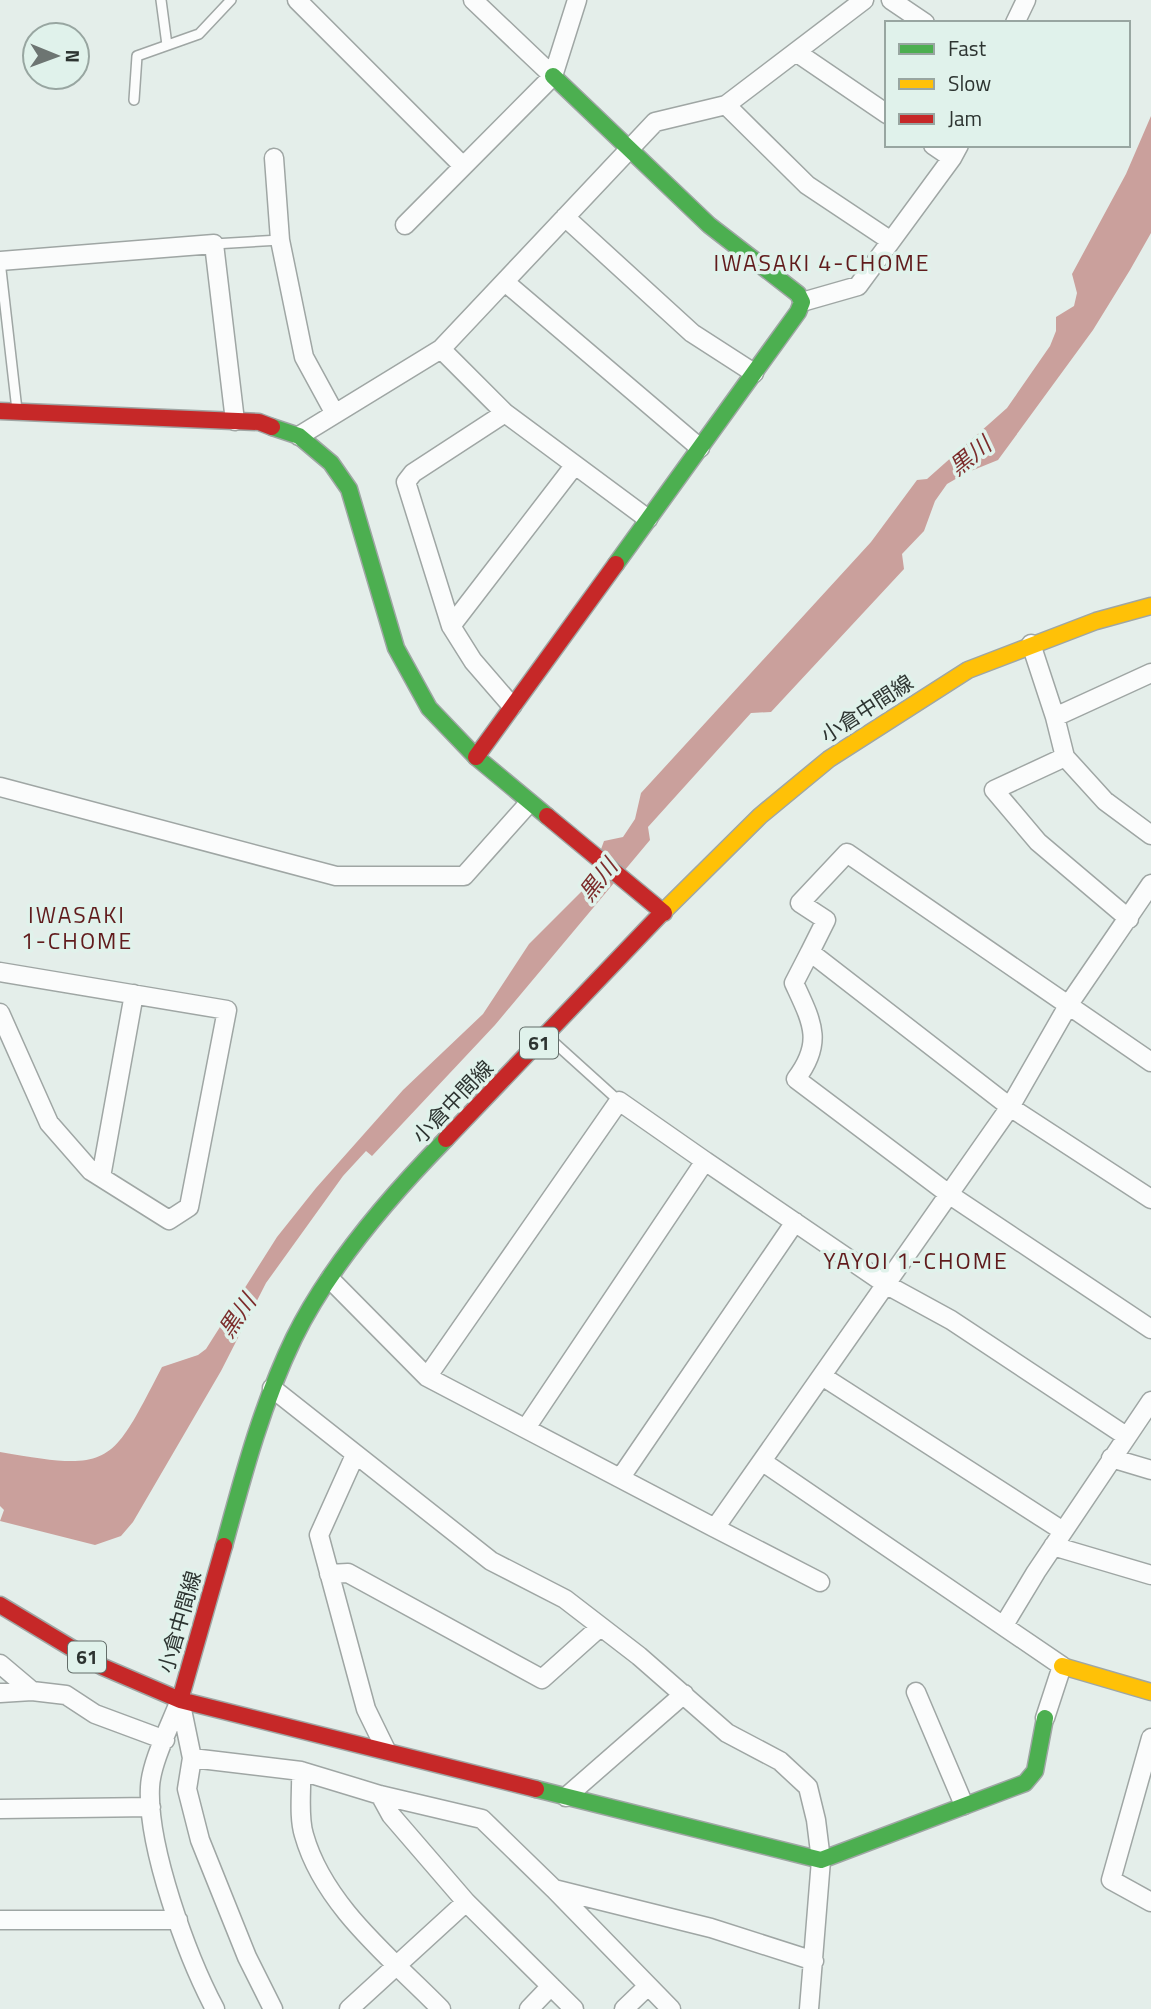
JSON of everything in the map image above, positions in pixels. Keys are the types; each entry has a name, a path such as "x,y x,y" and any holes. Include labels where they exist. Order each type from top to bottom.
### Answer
{"street":[{"path":"297,0 462,165"},
{"path":"473,0 709,225 798,294 802,302"},
{"path":"405,225 553,76 577,0"},
{"path":"299,436 441,349 655,122 726,105 864,0"},
{"path":"891,0 922,21"},
{"path":"1016,21 1026,0"},
{"path":"796,52 885,113"},
{"path":"726,105 807,185 891,241"},
{"path":"476,757 754,373 802,302 858,286 956,152"},
{"path":"274,158 280,240 304,357 335,414"},
{"path":"565,217 692,333 754,373"},
{"path":"0,260 214,244 235,421"},
{"path":"505,282 700,448"},
{"path":"441,349 505,413 574,467 648,519"},
{"path":"0,411 258,422 299,436 331,463 349,489 396,648 429,708 476,757 663,913"},
{"path":"505,413 413,473 406,482 451,626 473,661 512,706"},
{"path":"451,626 574,467"},
{"name":"小倉中間線","path":"0,1605 103,1667 180,1700 272,1388 295,1336 330,1279 373,1221 423,1164 663,913 760,816 829,759 968,670 1096,621 1151,606"},
{"path":"1031,644 1065,757 1105,801 1151,835"},
{"path":"1055,717 1151,673"},
{"path":"1065,757 994,790 1038,842 1129,919"},
{"path":"0,788 336,876 464,876 529,803"},
{"path":"1151,1062 847,853 800,903 827,920 794,983 812,1022 811,1059 796,1079 950,1195 1151,1329"},
{"path":"715,1528 1010,1107 1069,1004 1149,891"},
{"path":"810,953 1010,1107 1151,1199"},
{"path":"0,972 227,1010 189,1207 169,1220 91,1171 49,1123 0,1013"},
{"path":"101,1177 134,994"},
{"path":"427,1377 619,1101 887,1285 951,1320 1126,1436"},
{"path":"526,1428 705,1161"},
{"path":"621,1477 795,1222"},
{"path":"330,1279 427,1377 820,1582"},
{"path":"821,1376 1058,1539 1151,1575"},
{"path":"272,1388 491,1561 565,1599 727,1733 780,1761 808,1787 821,1860 809,2009"},
{"path":"1004,1625 1111,1458 1151,1401"},
{"path":"355,1455 319,1535 366,1709 386,1751"},
{"path":"1111,1458 1151,1470"},
{"path":"763,1462 1062,1666 1151,1692"},
{"path":"329,1573 348,1573 542,1679 599,1628"},
{"path":"0,1664 32,1690"},
{"path":"180,1700 821,1860 1025,1783 1035,1771 1045,1718 1062,1666"},
{"path":"0,1693 32,1690 66,1695 95,1714 165,1740"},
{"path":"916,1692 964,1805"},
{"path":"566,1797 684,1695"},
{"path":"180,1700 150,1784 150,1807 178,1920 195,1970 215,2009"},
{"path":"180,1700 192,1758 187,1789 200,1840 247,1957 273,2009"},
{"path":"1151,1738 1111,1880 1151,1902"},
{"path":"192,1758 301,1771 380,1795 482,1819 671,2009"},
{"path":"301,1771 303,1833 321,1877 347,1912 441,2009"},
{"path":"380,1795 391,1815 466,1902 574,2009"},
{"path":"1133,1804 1151,1809"},
{"path":"0,1809 150,1807"},
{"path":"554,1889 711,1928 814,1961"},
{"path":"349,2009 466,1902"},
{"path":"0,1920 178,1920"},
{"path":"529,2009 551,1986"},
{"path":"624,2009 648,1986"}],"lane":[{"path":"161,0 167,45"},
{"path":"134,100 137,56 198,34 231,0"},
{"path":"214,244 280,240"},
{"path":"0,260 17,412"},
{"path":"546,1035 619,1101"}],"water":[{"name":"黒川","path":"1151,116 1151,233 1093,330 998,460 947,484 935,501 924,531 902,554 904,569 771,712 751,713 648,827 650,840 495,1025 372,1156 366,1151 343,1176 266,1283 221,1371 133,1522 121,1536 95,1545 0,1521 4,1510 0,1506 0,1452 66,1461 87,1460 104,1454 118,1442 131,1424 162,1367 198,1355 206,1349 277,1237 316,1188 403,1090 483,1014 529,944 588,885 604,841 623,837 635,819 641,793 871,542 917,480 927,479 1007,408 1050,346 1056,331 1056,317 1074,306 1077,293 1072,274 1126,174"}],"traffic: fast":[{"path":"553,76 709,225 798,294 802,302 798,312 616,564"},
{"path":"272,427 299,436 331,463 349,489 396,648 429,708 476,757 547,816"},
{"path":"224,1546 263,1414 294,1338 325,1284 362,1233 446,1139"},
{"path":"536,1789 821,1860 1025,1783 1035,1771 1045,1718"}],"traffic: slow":[{"path":"660,915 760,816 829,759 968,670 1096,621 1151,606"},
{"path":"1062,1666 1151,1692"}],"traffic: jam":[{"path":"0,411 259,422 272,427"},
{"path":"476,757 616,564"},
{"path":"547,816 664,913"},
{"path":"446,1139 660,915"},
{"path":"0,1605 103,1667 180,1700 224,1546"},
{"path":"180,1700 536,1789"}],"district":[{"name":"IWASAKI 4-CHOME","path":"822,263"},
{"name":"IWASAKI 1-CHOME","path":"77,928"},
{"name":"YAYOI 1-CHOME","path":"916,1261"}]}
